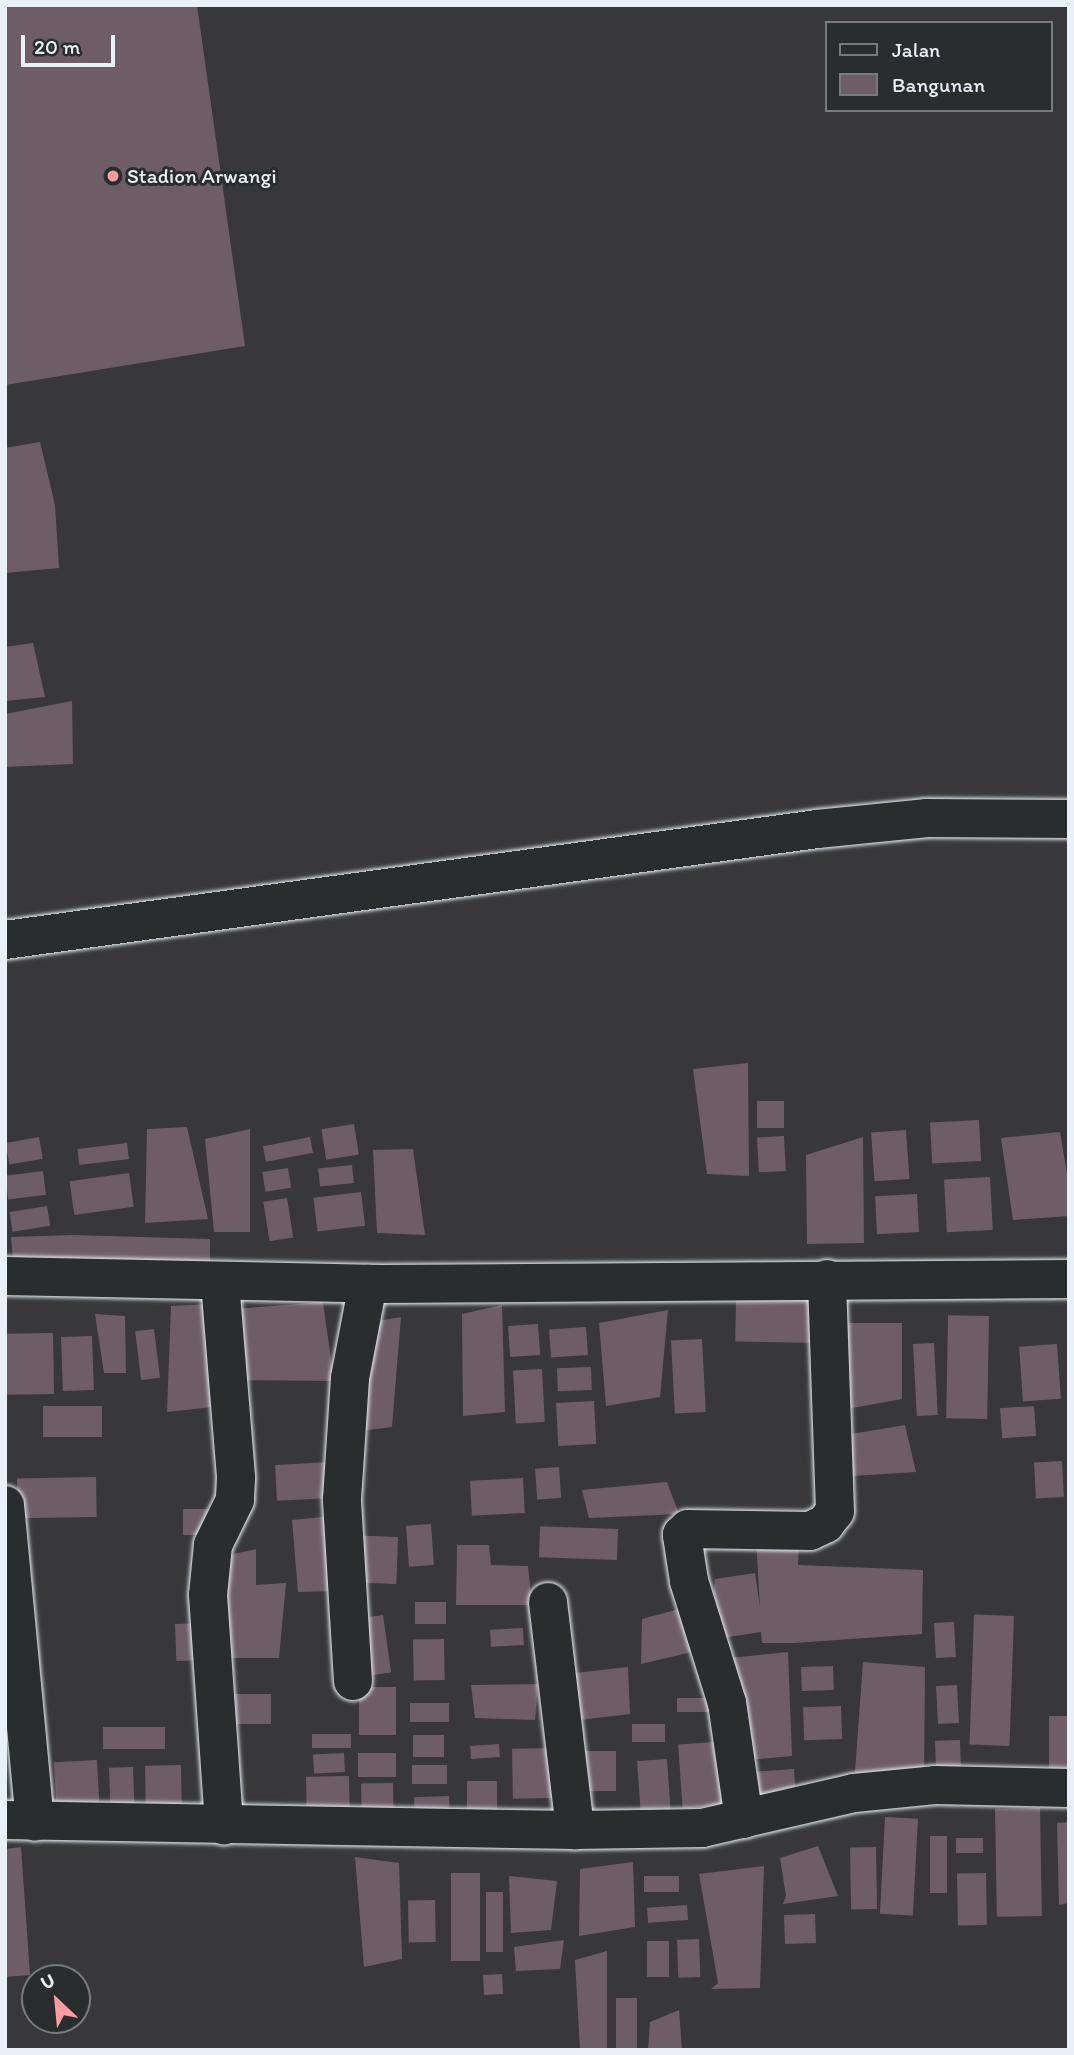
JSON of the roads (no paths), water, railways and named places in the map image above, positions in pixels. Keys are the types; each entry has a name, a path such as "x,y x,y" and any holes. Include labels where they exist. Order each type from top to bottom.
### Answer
{"street":[{"path":"5,940 831,828 927,818 1069,819"},
{"path":"5,1276 368,1284 1069,1279"},
{"path":"744,1819 727,1703 689,1581 682,1535 688,1529 810,1531 825,1524 835,1511 827,1279"},
{"path":"220,1282 236,1478 235,1500 213,1545 208,1585 224,1825"},
{"path":"353,1681 342,1499 350,1378 368,1284"},
{"path":"5,1505 20,1821 575,1830 702,1828 854,1793 924,1786 1069,1788"},
{"path":"548,1602 575,1830"}],"place":[{"name":"Stadion Arwangi","path":"113,176"}]}
